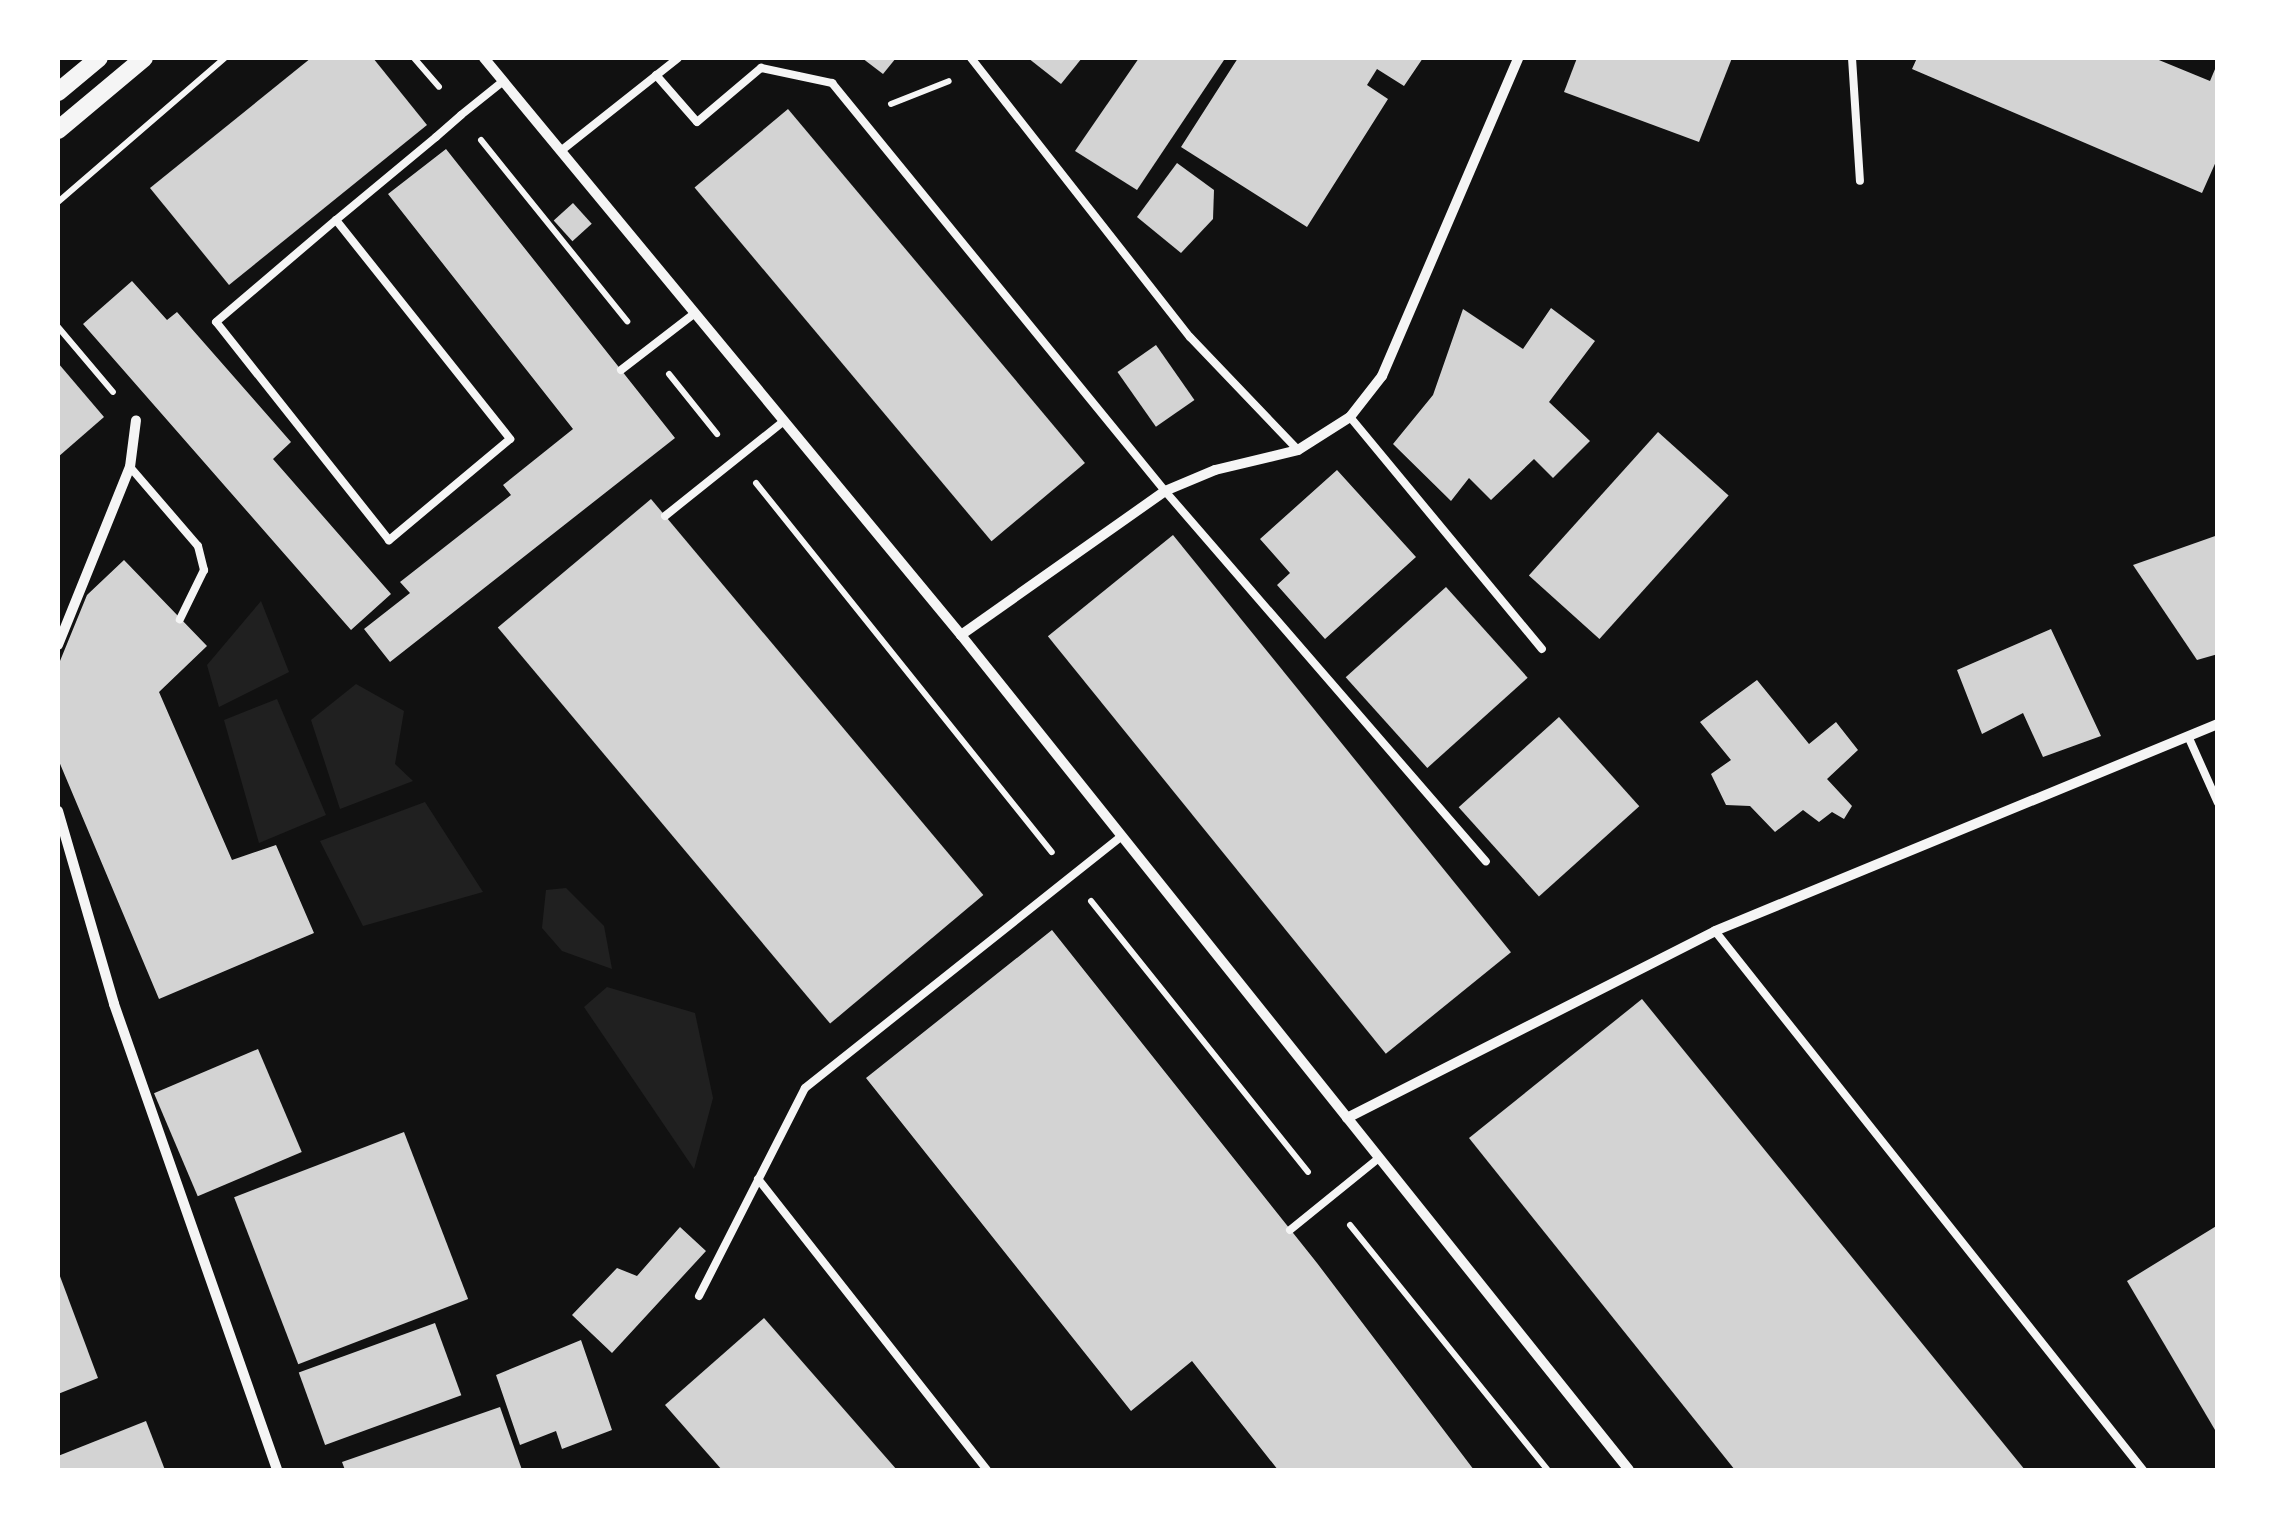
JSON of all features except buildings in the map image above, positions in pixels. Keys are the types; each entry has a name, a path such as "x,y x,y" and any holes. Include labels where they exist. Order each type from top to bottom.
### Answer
{"street":[{"path":"58,92 99,58"},
{"path":"58,130 144,58"},
{"path":"484,58 960,636 1629,1470"},
{"path":"960,636 1165,492 1215,470 1298,450 1350,417 1382,376 1518,58"},
{"path":"58,644 130,466 136,420"},
{"path":"1347,1118 1714,930 2218,724"},
{"path":"58,811 114,1004 277,1470"}],"lane":[{"path":"971,58 1190,337 1298,450"},
{"path":"1852,58 1860,181"},
{"path":"562,150 673,59"},
{"path":"656,75 697,122 760,68 832,83 1165,492 1486,862"},
{"path":"336,220 510,438 389,540 216,322 336,220 502,82"},
{"path":"621,370 695,313"},
{"path":"1350,417 1542,649"},
{"path":"666,516 784,421"},
{"path":"130,466 198,546 204,570 180,619"},
{"path":"2188,736 2218,803"},
{"path":"699,1296 805,1088 1122,836"},
{"path":"1714,930 2144,1470"},
{"path":"1290,1230 1379,1158"},
{"path":"758,1179 987,1470"}],"path":[{"path":"58,202 225,58"},
{"path":"414,58 1548,1470"},
{"path":"861,116 978,69"},
{"path":"58,327 136,420"}],"shaded area":[{"path":"261,601 289,672 219,707 207,665"},
{"path":"356,684 404,711 395,764 413,781 340,809 311,720"},
{"path":"277,699 326,815 259,843 224,720"},
{"path":"425,802 483,892 363,926 320,841"},
{"path":"566,888 604,926 612,969 562,951 542,928 546,890"},
{"path":"607,987 695,1013 713,1098 694,1169 584,1007"}]}
